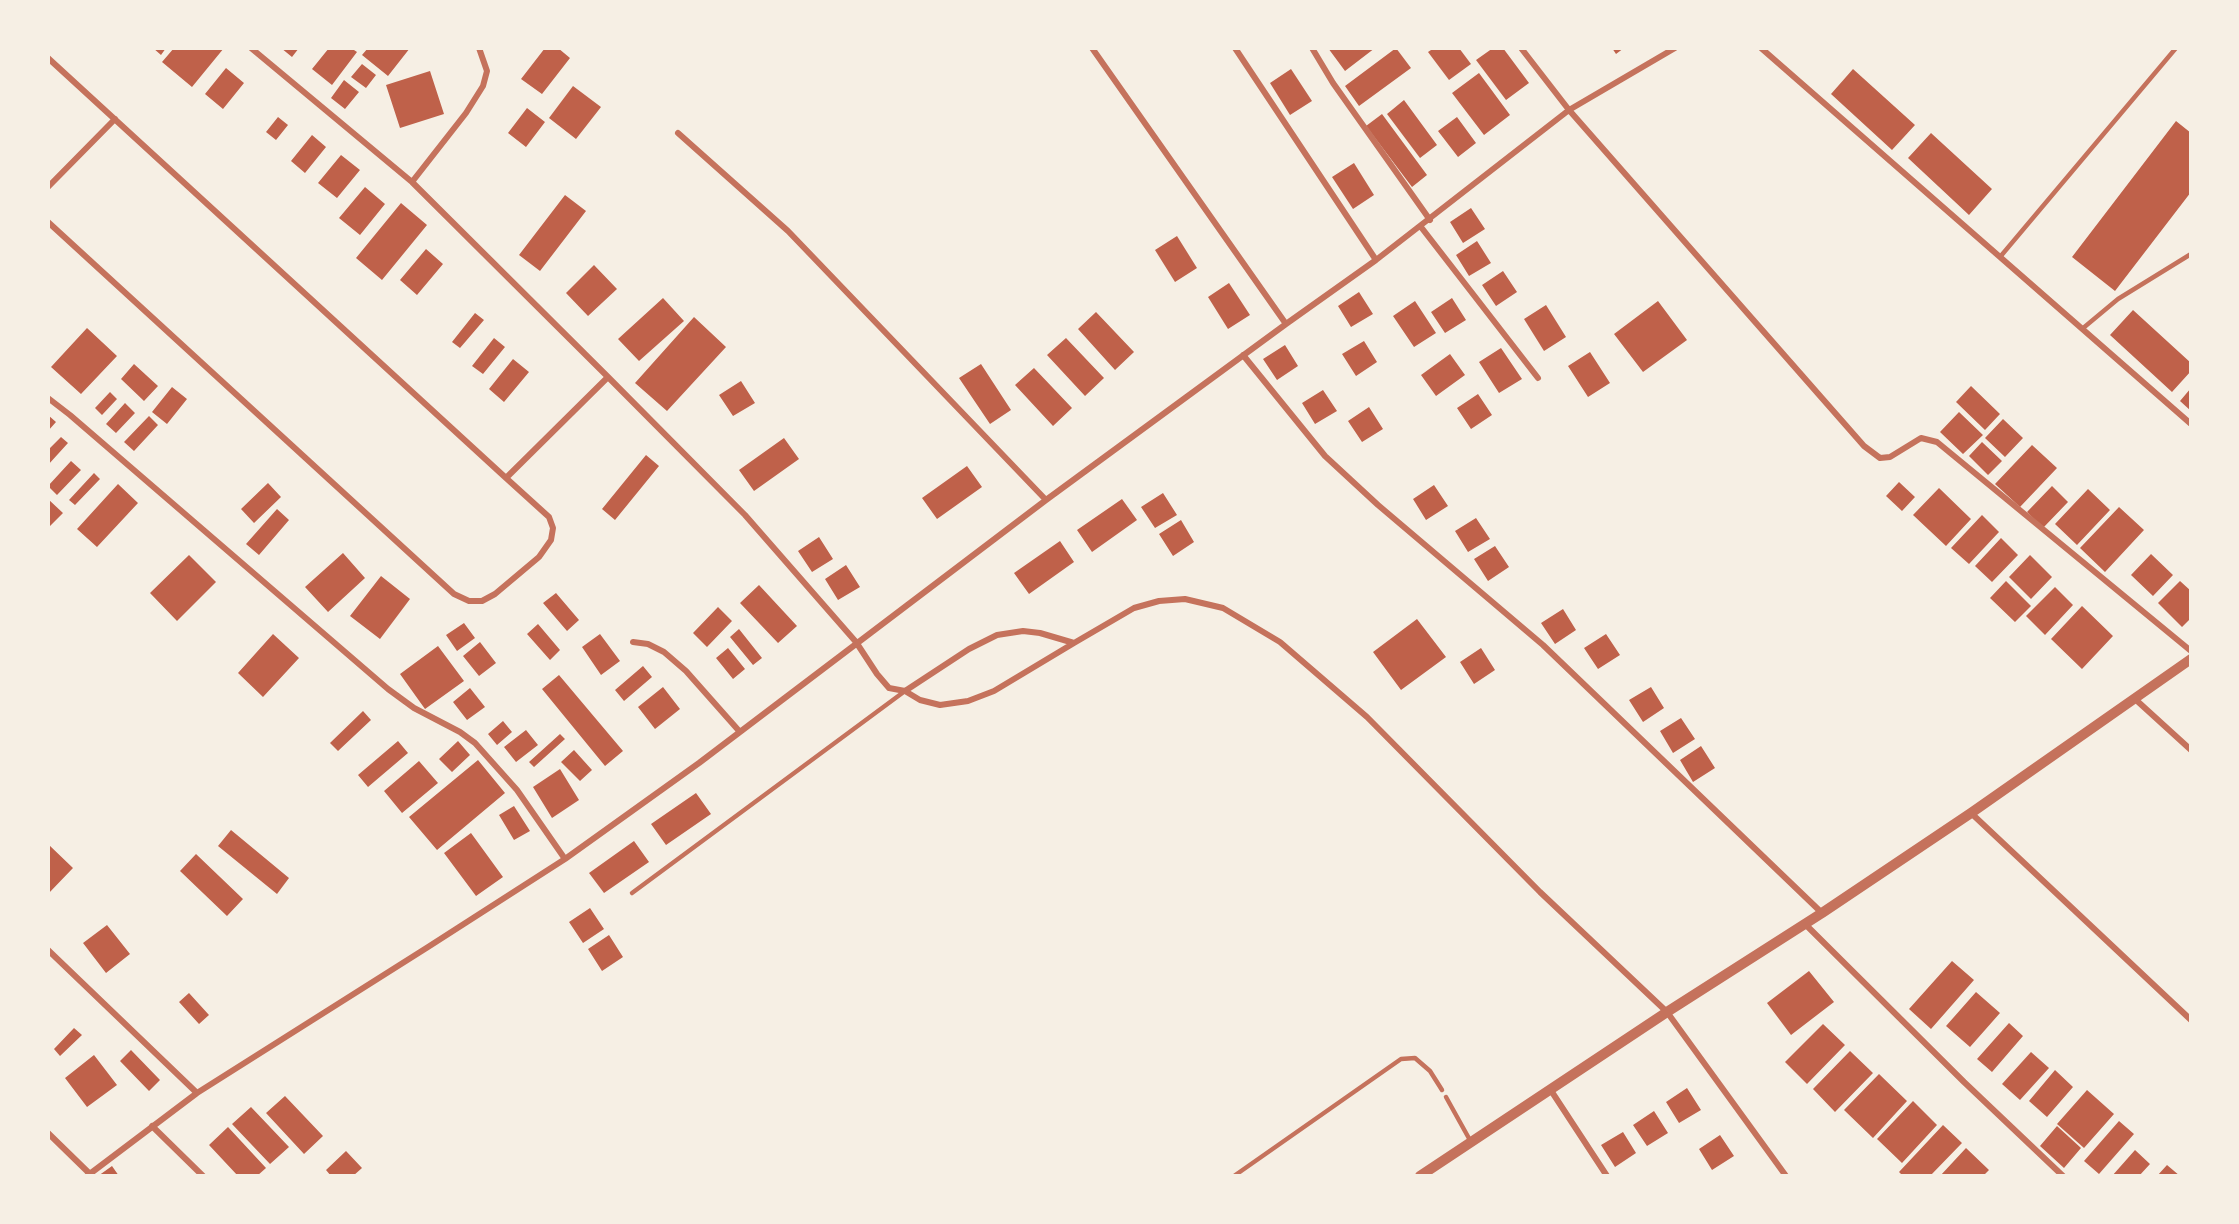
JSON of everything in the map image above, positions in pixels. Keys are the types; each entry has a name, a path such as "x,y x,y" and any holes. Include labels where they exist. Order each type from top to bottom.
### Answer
{"street":[{"path":"250,48 412,182 608,377 745,515 856,642 877,674 889,687 920,700 940,705 968,701 994,691 1134,608 1159,601 1185,599 1223,608 1280,642 1367,717 1540,892 1666,1012 1786,1176"},
{"path":"412,182 466,113 483,86 487,71 479,48"},
{"path":"1092,48 1286,324"},
{"path":"1235,48 1376,260"},
{"path":"1312,48 1333,83 1430,220"},
{"path":"1521,48 1569,110 1869,450 1880,458 1890,457 1921,438 1937,442 2191,651"},
{"path":"48,1133 88,1175 197,1093 565,859 740,732 1046,500 1421,227 1569,110 1675,48"},
{"path":"1761,48 2191,424"},
{"path":"48,58 549,517 553,528 551,540 539,557 495,594 482,601 469,601 454,594 48,222"},
{"path":"48,187 115,119"},
{"path":"678,133 788,231 1046,500"},
{"path":"1421,227 1538,378"},
{"path":"1243,355 1325,456 1378,506 1543,645 1822,913"},
{"path":"506,478 608,377"},
{"path":"48,398 388,689 414,708 460,732 475,743 517,790 565,859"},
{"path":"905,692 969,649 997,635 1023,631 1041,633 1074,643"},
{"path":"633,642 648,644 664,652 686,671 740,732"},
{"path":"1420,1176 1971,813 2191,658"},
{"path":"2135,699 2191,750"},
{"path":"1971,813 2191,1020"},
{"path":"1805,924 1964,1083 2062,1176"},
{"path":"48,950 197,1093"},
{"path":"1550,1089 1607,1176"},
{"path":"152,1126 203,1176"}],"lane":[{"path":"2000,257 2176,48"},
{"path":"2082,328 2118,299 2191,254"},
{"path":"632,893 905,692"},
{"path":"1234,1176 1401,1059 1414,1058 1430,1071 1442,1090"},
{"path":"1446,1097 1471,1142"}],"building":[{"path":"153,48 166,48 161,55"},
{"path":"174,48 224,48 192,87 162,62"},
{"path":"281,48 299,48 292,57"},
{"path":"329,48 351,48 357,52 332,85 312,69"},
{"path":"368,48 410,48 388,76 362,55"},
{"path":"545,48 558,48 570,58 542,94 521,79"},
{"path":"1328,48 1375,48 1345,71"},
{"path":"1396,48 1411,68 1359,106 1345,86"},
{"path":"1434,48 1459,48 1471,64 1449,80 1428,52"},
{"path":"1493,48 1503,48 1529,83 1506,100 1476,60"},
{"path":"1612,48 1624,48 1616,54"},
{"path":"362,64 376,75 366,88 351,77"},
{"path":"226,68 244,83 223,109 205,94"},
{"path":"1291,69 1312,101 1290,115 1270,83"},
{"path":"1853,69 1915,125 1892,150 1831,94"},
{"path":"430,71 444,114 400,128 386,85"},
{"path":"1479,73 1510,115 1484,135 1452,93"},
{"path":"344,80 359,92 345,109 331,98"},
{"path":"573,86 601,107 576,139 549,118"},
{"path":"1404,100 1437,145 1420,158 1387,114"},
{"path":"527,108 545,122 526,147 508,133"},
{"path":"1382,114 1427,175 1412,187 1366,126"},
{"path":"278,117 288,125 276,140 266,132"},
{"path":"1457,117 1476,143 1458,157 1438,131"},
{"path":"2176,121 2191,133 2191,192 2115,291 2072,257"},
{"path":"1931,133 1992,189 1969,215 1908,158"},
{"path":"312,135 326,147 305,173 291,161"},
{"path":"341,155 360,170 337,198 318,183"},
{"path":"1354,163 1374,195 1353,209 1332,177"},
{"path":"365,187 385,204 360,235 339,218"},
{"path":"565,195 586,211 540,271 519,255"},
{"path":"401,203 427,225 382,280 356,258"},
{"path":"1471,208 1485,229 1463,243 1450,222"},
{"path":"1177,236 1197,268 1175,282 1155,250"},
{"path":"1477,241 1491,263 1469,276 1456,255"},
{"path":"426,249 443,264 417,295 400,280"},
{"path":"594,265 617,289 588,316 566,293"},
{"path":"1503,271 1517,292 1496,306 1482,285"},
{"path":"1229,283 1250,315 1228,329 1208,297"},
{"path":"1359,292 1373,314 1351,327 1338,306"},
{"path":"663,298 684,321 639,361 618,339"},
{"path":"1452,298 1466,320 1445,333 1431,312"},
{"path":"1415,301 1436,333 1414,347 1393,316"},
{"path":"1658,301 1687,340 1643,372 1614,334"},
{"path":"1546,305 1566,337 1544,351 1524,319"},
{"path":"2133,310 2191,363 2191,371 2172,392 2110,335"},
{"path":"1096,312 1134,352 1115,370 1078,329"},
{"path":"475,313 484,320 460,348 452,342"},
{"path":"694,317 726,347 667,411 635,383"},
{"path":"87,328 117,356 81,394 51,367"},
{"path":"494,338 505,347 483,374 472,366"},
{"path":"1066,338 1104,378 1085,396 1047,355"},
{"path":"1364,341 1377,362 1356,376 1342,354"},
{"path":"1285,345 1298,366 1277,380 1263,359"},
{"path":"1501,348 1522,379 1499,393 1479,362"},
{"path":"1590,352 1610,383 1588,397 1568,366"},
{"path":"1450,354 1465,375 1436,396 1421,375"},
{"path":"513,359 529,372 504,402 489,389"},
{"path":"134,364 158,386 144,401 121,379"},
{"path":"981,364 1011,410 990,424 959,378"},
{"path":"1034,368 1072,408 1053,426 1015,385"},
{"path":"741,381 755,403 733,416 719,395"},
{"path":"1971,386 2000,414 1985,430 1956,402"},
{"path":"172,387 187,399 167,424 152,412"},
{"path":"2191,388 2191,411 2180,401"},
{"path":"1323,390 1337,411 1315,424 1302,403"},
{"path":"110,392 117,399 102,415 95,408"},
{"path":"1478,394 1492,415 1471,429 1457,408"},
{"path":"125,403 135,413 116,433 106,424"},
{"path":"1369,407 1383,429 1362,442 1348,421"},
{"path":"1959,412 1983,435 1963,454 1940,432"},
{"path":"48,415 56,422 48,431"},
{"path":"149,416 158,425 134,451 124,442"},
{"path":"2003,419 2023,438 2005,457 1985,438"},
{"path":"61,437 68,443 48,465 48,450"},
{"path":"784,438 799,459 754,491 739,470"},
{"path":"1982,442 2002,461 1988,475 1969,456"},
{"path":"2032,445 2057,468 2020,507 1995,484"},
{"path":"646,455 659,466 615,520 602,509"},
{"path":"71,461 81,470 57,495 48,486"},
{"path":"967,466 982,487 937,519 922,498"},
{"path":"94,473 100,479 75,505 69,500"},
{"path":"1899,482 1915,497 1902,511 1886,496"},
{"path":"268,483 281,497 254,523 241,509"},
{"path":"118,484 138,503 97,547 77,529"},
{"path":"1434,485 1448,506 1426,520 1413,499"},
{"path":"2052,486 2068,502 2043,528 2027,512"},
{"path":"1939,488 1971,519 1946,546 1913,515"},
{"path":"2088,489 2110,510 2077,545 2055,524"},
{"path":"1163,493 1177,515 1155,528 1141,507"},
{"path":"48,499 63,513 50,526 48,524"},
{"path":"1122,499 1137,520 1092,552 1077,530"},
{"path":"2119,507 2144,530 2105,572 2080,548"},
{"path":"277,509 289,520 259,555 246,544"},
{"path":"1982,515 1999,532 1969,564 1951,548"},
{"path":"1476,518 1490,539 1468,552 1455,531"},
{"path":"1181,520 1194,542 1173,556 1159,534"},
{"path":"819,537 833,559 812,572 798,551"},
{"path":"2001,538 2018,555 1992,582 1975,566"},
{"path":"1060,541 1074,562 1029,594 1014,573"},
{"path":"1495,546 1509,567 1488,581 1474,559"},
{"path":"343,553 365,578 328,612 305,587"},
{"path":"2151,554 2173,575 2153,596 2131,575"},
{"path":"189,555 216,582 177,621 150,593"},
{"path":"2030,555 2052,577 2031,599 2009,577"},
{"path":"846,565 860,587 838,600 825,579"},
{"path":"381,576 410,599 380,639 350,616"},
{"path":"2006,581 2031,606 2015,622 1990,598"},
{"path":"2180,581 2191,591 2191,618 2182,627 2158,603"},
{"path":"759,585 797,626 778,643 740,603"},
{"path":"2055,587 2073,605 2045,635 2026,616"},
{"path":"556,593 579,620 567,631 543,603"},
{"path":"2082,606 2113,636 2082,669 2051,639"},
{"path":"718,607 732,621 707,647 693,633"},
{"path":"1563,609 1576,630 1555,644 1541,623"},
{"path":"1417,619 1446,657 1401,690 1373,652"},
{"path":"464,623 475,638 457,651 446,635"},
{"path":"538,624 560,650 550,660 527,634"},
{"path":"739,629 762,658 753,665 730,637"},
{"path":"273,634 299,658 263,697 238,673"},
{"path":"600,634 620,661 601,675 582,647"},
{"path":"1606,634 1620,655 1598,669 1584,648"},
{"path":"480,642 496,663 479,676 463,656"},
{"path":"438,646 464,681 425,709 400,674"},
{"path":"728,648 745,669 733,679 716,658"},
{"path":"1481,648 1495,670 1474,684 1460,662"},
{"path":"643,666 652,677 624,701 615,690"},
{"path":"559,675 623,751 605,766 542,689"},
{"path":"663,687 680,709 655,729 638,707"},
{"path":"1651,687 1664,708 1643,722 1629,700"},
{"path":"470,688 485,707 467,720 453,702"},
{"path":"363,711 371,720 338,751 330,743"},
{"path":"1681,718 1695,739 1673,753 1660,731"},
{"path":"503,721 512,732 497,745 488,734"},
{"path":"526,730 538,745 516,762 504,747"},
{"path":"560,734 565,739 534,767 529,762"},
{"path":"398,741 408,753 368,787 358,775"},
{"path":"458,741 470,755 452,772 439,759"},
{"path":"1701,746 1715,768 1693,782 1680,760"},
{"path":"574,750 592,770 580,781 561,762"},
{"path":"478,760 505,793 437,850 409,817"},
{"path":"419,761 438,783 402,813 384,791"},
{"path":"560,769 579,800 552,818 533,787"},
{"path":"696,793 711,814 666,845 651,824"},
{"path":"514,806 530,831 514,840 499,815"},
{"path":"231,830 289,878 277,894 218,846"},
{"path":"471,833 503,877 476,896 444,853"},
{"path":"634,841 649,862 604,893 589,873"},
{"path":"48,844 73,868 48,894"},
{"path":"196,854 243,899 227,916 180,871"},
{"path":"590,908 604,929 583,943 569,922"},
{"path":"107,925 130,954 106,973 83,943"},
{"path":"609,935 623,957 602,971 588,949"},
{"path":"1952,961 1974,980 1931,1029 1909,1009"},
{"path":"1809,971 1834,1002 1791,1035 1767,1003"},
{"path":"1976,992 2000,1013 1970,1047 1946,1026"},
{"path":"189,993 209,1015 199,1024 179,1002"},
{"path":"2009,1023 2023,1036 1992,1072 1977,1059"},
{"path":"1823,1024 1845,1045 1807,1084 1785,1062"},
{"path":"74,1028 82,1035 60,1056 54,1049"},
{"path":"131,1050 160,1080 149,1091 120,1061"},
{"path":"1850,1051 1873,1073 1835,1112 1813,1089"},
{"path":"2031,1052 2049,1068 2020,1100 2002,1084"},
{"path":"94,1055 117,1085 87,1107 65,1078"},
{"path":"2055,1070 2073,1087 2047,1117 2029,1101"},
{"path":"1879,1074 1907,1101 1873,1138 1844,1110"},
{"path":"1687,1088 1701,1110 1679,1123 1666,1102"},
{"path":"2087,1090 2114,1114 2084,1148 2057,1124"},
{"path":"285,1096 323,1136 304,1154 266,1113"},
{"path":"1913,1101 1937,1125 1902,1163 1877,1139"},
{"path":"251,1107 289,1147 270,1164 232,1124"},
{"path":"1654,1111 1668,1133 1647,1146 1633,1125"},
{"path":"2119,1121 2134,1134 2099,1174 2084,1161"},
{"path":"1943,1125 1962,1143 1930,1176 1903,1176 1899,1172"},
{"path":"2057,1126 2081,1148 2064,1168 2040,1146"},
{"path":"228,1127 266,1168 257,1176 238,1176 209,1145"},
{"path":"1623,1132 1636,1153 1615,1167 1601,1145"},
{"path":"1720,1135 1734,1156 1712,1170 1699,1149"},
{"path":"1966,1148 1989,1170 1983,1176 1940,1176"},
{"path":"2135,1150 2150,1164 2139,1176 2112,1176"},
{"path":"346,1151 362,1168 353,1176 331,1176 326,1170"},
{"path":"2167,1165 2180,1176 2157,1176"},
{"path":"112,1166 119,1176 98,1176"}]}
